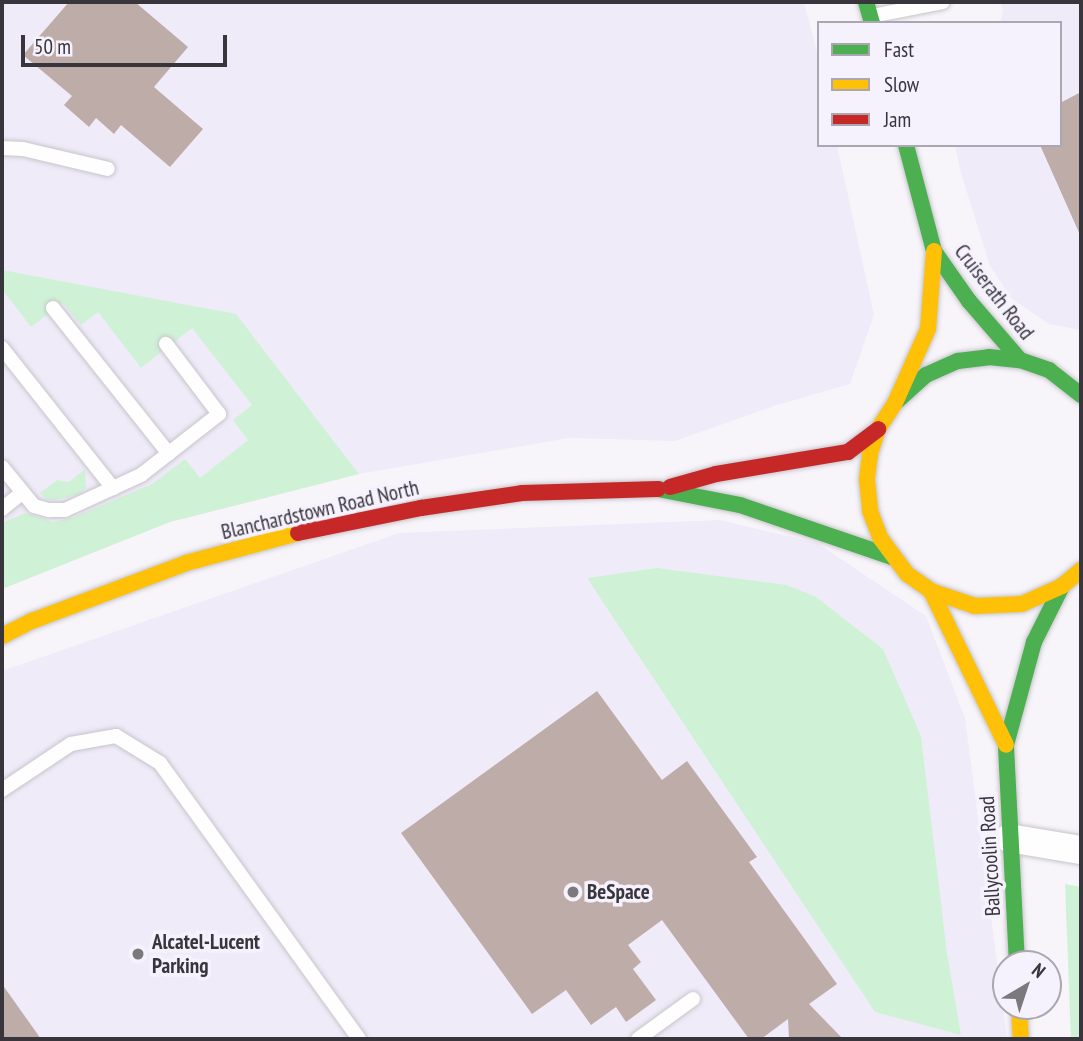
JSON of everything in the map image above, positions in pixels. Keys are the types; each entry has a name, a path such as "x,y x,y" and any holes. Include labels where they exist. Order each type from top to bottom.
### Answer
{"main road":[{"name":"Cruiserath Road","path":"895,403 928,328 934,251 907,147"},
{"name":"Cruiserath Road","path":"934,251 969,301 1020,360"},
{"path":"1081,395 1049,370 1020,360 989,357 958,361 926,375 895,403 878,429 870,454 868,490 870,511 892,557 908,574 932,591 975,606 1022,604 1062,586 1081,570"},
{"path":"1049,370 1070,369"},
{"name":"Blanchardstown Road North","path":"2,636 32,621 186,563 317,528 421,508 522,494 662,489 716,474 848,452 878,429"},
{"name":"Blanchardstown Road North","path":"662,489 740,505 892,557"},
{"name":"Ballycoolin Road","path":"1016,950 1006,746 1034,642 1062,586"},
{"name":"Ballycoolin Road","path":"932,591 1006,746"},
{"path":"1020,1020 1021,1039"}],"street":[{"path":"1009,838 1081,850"}],"lane":[{"path":"870,14 943,2"},
{"path":"2,148 23,149 108,169"},
{"path":"53,308 169,454"},
{"path":"2,467 34,506 65,510 142,475 219,414 166,344"},
{"path":"2,348 113,488"},
{"path":"2,509 22,493"},
{"path":"2,790 71,744 116,736 160,763 359,1039"},
{"path":"638,1039 693,999"}],"shaded area":[{"path":"2,2 804,2 817,51 817,147 837,147 874,315 850,384 774,406 675,441 569,438 359,474 170,522 2,589"},
{"path":"1000,2 1081,2 1081,330 1049,324 1012,299 990,266 960,170 955,147 1062,147 1062,21 1000,21 1003,10"},
{"path":"720,520 817,543 926,616 965,718 995,950 992,950 992,1020 1005,1020 1007,1039 2,1039 2,671 399,533"}],"green space":[{"path":"2,270 236,314 359,474 170,522 2,589 4,522 25,513 53,522 72,518 152,484 185,459 200,478 248,440 233,420 252,405 192,328 141,368 98,312 81,325 63,303 31,327 5,293 2,295"},
{"path":"85,469 86,488 77,495 55,500 46,499 40,493 57,480 69,482"},
{"path":"657,568 787,585 816,597 883,649 921,736 947,953 961,1035 875,1012 587,578"},
{"path":"1065,884 1081,887 1081,1039 1071,1039"}],"building":[{"path":"69,2 135,2 188,47 154,87 203,129 170,167 121,125 114,134 96,118 89,127 64,105 72,96 23,55"},
{"path":"1081,92 1081,237 1041,147 1062,147 1062,102"},
{"path":"597,691 662,780 687,761 757,857 749,862 837,984 809,1004 843,1039 789,1039 788,1019 761,1039 749,1039 662,920 628,945 641,962 633,969 656,1000 626,1022 616,1007 591,1025 566,990 532,1014 401,833"},
{"path":"2,984 41,1039 2,1039"}],"traffic: fast":[{"path":"866,2 871,21"},
{"path":"907,147 934,251 969,301 1020,360"},
{"path":"897,401 926,375 958,361 989,357 1020,360 1049,370 1081,395"},
{"path":"658,489 740,505 892,557"},
{"path":"1016,950 1006,745 1034,642 1062,586"}],"traffic: slow":[{"path":"934,251 928,329 895,403 878,429 870,454 867,480 870,511 881,539 907,574 931,591 975,606 1022,604 1062,586 1081,570"},
{"path":"2,636 32,621 186,563 298,533"},
{"path":"931,591 1006,745"},
{"path":"1020,1020 1021,1039"}],"traffic: jam":[{"path":"670,487 716,474 848,452 878,429"},
{"path":"298,533 421,508 522,493 658,489"}],"place":[{"name":"BeSpace","path":"573,892"},
{"name":"Alcatel-Lucent Parking","path":"138,954"}]}
